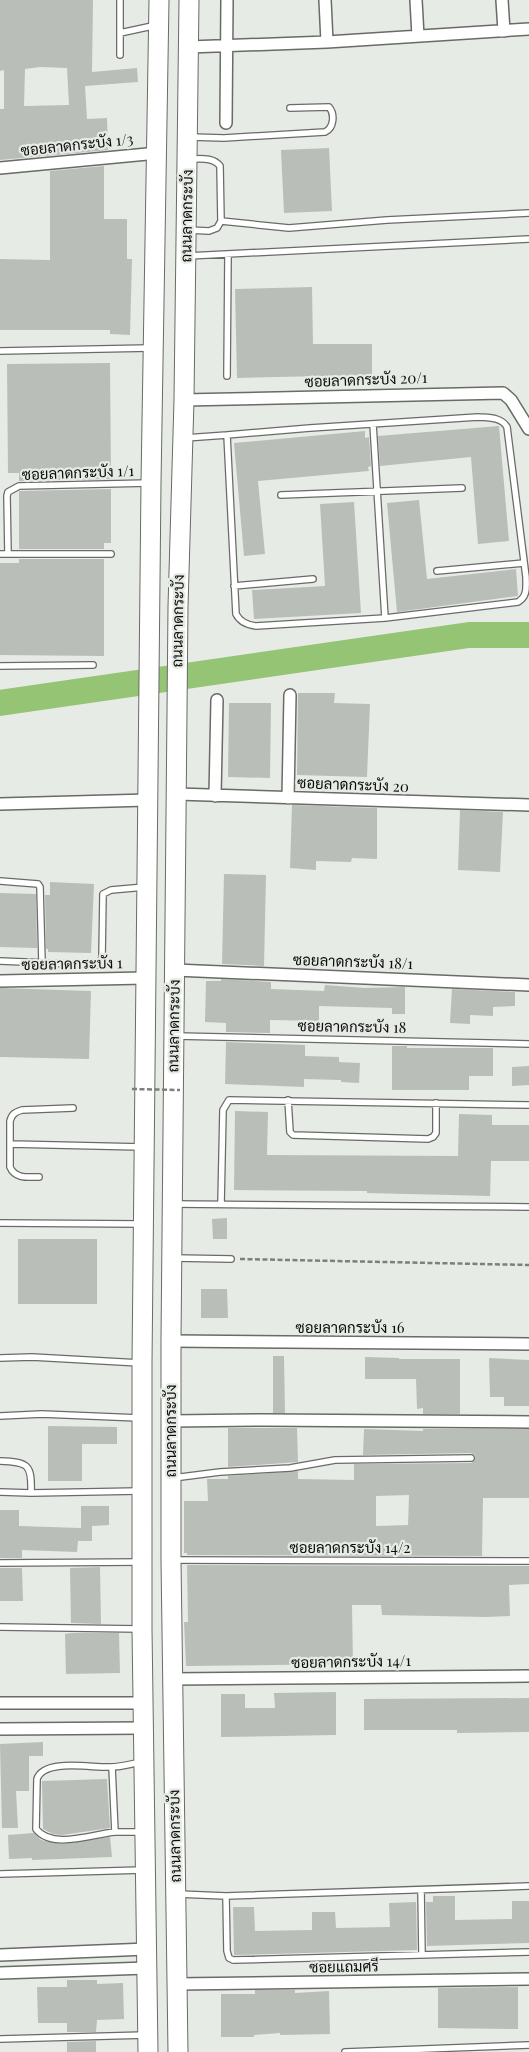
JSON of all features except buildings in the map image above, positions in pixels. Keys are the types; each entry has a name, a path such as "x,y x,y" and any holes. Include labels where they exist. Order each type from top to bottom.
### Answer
{"main road":[{"name":"ถนนลาดกระบัง","path":"148,2044 142,1629 142,1224 159,0"},
{"name":"ถนนลาดกระบัง","path":"178,2052 172,1679 171,1342 178,607 184,400 189,0"},
{"path":"147,1949 177,1966"},
{"path":"147,1968 177,1966"}],"street":[{"path":"226,123 227,0"},
{"path":"326,0 327,42"},
{"path":"416,0 418,36"},
{"path":"502,0 504,31"},
{"path":"189,47 327,42 529,29"},
{"name":"ซอยลาดกระบัง 1/3","path":"0,168 158,153"},
{"name":"ซอยลาดกระบัง 20/1","path":"184,400 503,393 511,400 529,430"},
{"path":"288,798 290,695"},
{"path":"215,796 217,700"},
{"name":"ซอยลาดกระบัง 20","path":"176,794 529,805"},
{"path":"0,804 148,800"},
{"name":"ซอยลาดกระบัง 18/1","path":"175,970 529,985"},
{"name":"ซอยลาดกระบัง 1","path":"0,981 145,978"},
{"name":"ซอยลาดกระบัง 16","path":"171,1342 529,1344"},
{"path":"171,1422 264,1420 529,1422"},
{"name":"ซอยลาดกระบัง 14/1","path":"172,1679 529,1676"},
{"path":"0,1703 143,1703"},
{"path":"0,1729 143,1728"},
{"path":"0,1955 147,1949"},
{"name":"ซอยแถมศรี","path":"177,1966 511,1980 529,1979"},
{"path":"0,1973 147,1968"}],"lane":[{"path":"120,0 120,55"},
{"path":"120,33 159,24"},
{"path":"188,137 224,138 325,132 330,130 332,112 329,107 290,108"},
{"path":"186,230 209,231 217,228 221,221 220,166 216,161 209,159 188,158"},
{"path":"221,221 289,228 387,220 529,213"},
{"path":"186,256 529,239"},
{"path":"228,255 228,376"},
{"path":"0,351 154,349"},
{"path":"183,438 478,417 504,422 507,427 524,563 526,593 524,598 518,602 385,618 250,625 242,622 236,614 228,435"},
{"path":"373,424 385,618"},
{"name":"ซอยลาดกระบัง 1/1","path":"8,554 7,496 8,492 19,486 151,483"},
{"path":"281,495 462,488"},
{"path":"0,554 111,554"},
{"path":"437,571 524,563"},
{"path":"234,586 313,579"},
{"path":"0,666 94,665"},
{"path":"0,882 38,884 40,887 42,963"},
{"path":"0,962 97,965 102,958 103,894 112,890 147,887"},
{"name":"ซอยลาดกระบัง 18","path":"174,1036 529,1044"},
{"path":"220,1204 223,1110 229,1100 529,1105"},
{"path":"288,1100 290,1132 293,1135 428,1139 436,1133 436,1103"},
{"path":"39,1177 17,1176 12,1172 10,1167 10,1121 15,1112 73,1108"},
{"path":"10,1144 144,1147"},
{"path":"172,1204 529,1207"},
{"path":"0,1224 142,1224"},
{"path":"172,1258 231,1259"},
{"path":"0,1358 32,1357 142,1363"},
{"path":"0,1416 42,1414 142,1418"},
{"path":"171,1478 220,1472 290,1468 335,1460 471,1458"},
{"path":"0,1461 24,1463 28,1467 32,1475 31,1493"},
{"path":"0,1492 142,1491"},
{"name":"ซอยลาดกระบัง 14/2","path":"171,1560 529,1561"},
{"path":"0,1563 142,1562"},
{"path":"0,1627 142,1629"},
{"path":"144,1761 112,1767 59,1766 38,1774 36,1829 46,1838 68,1840 114,1832 145,1832"},
{"path":"112,1767 114,1832"},
{"path":"0,1874 145,1870"},
{"path":"176,1894 226,1896 529,1886"},
{"path":"422,1890 422,1955"},
{"path":"226,1896 226,1951 229,1958 234,1960 529,1952"},
{"path":"0,2039 148,2044"},
{"path":"344,2052 529,2045"}],"path":[{"path":"132,1089 180,1090"},
{"path":"231,1259 529,1265"}],"waterway":[{"path":"0,703 469,635 529,635"}]}
